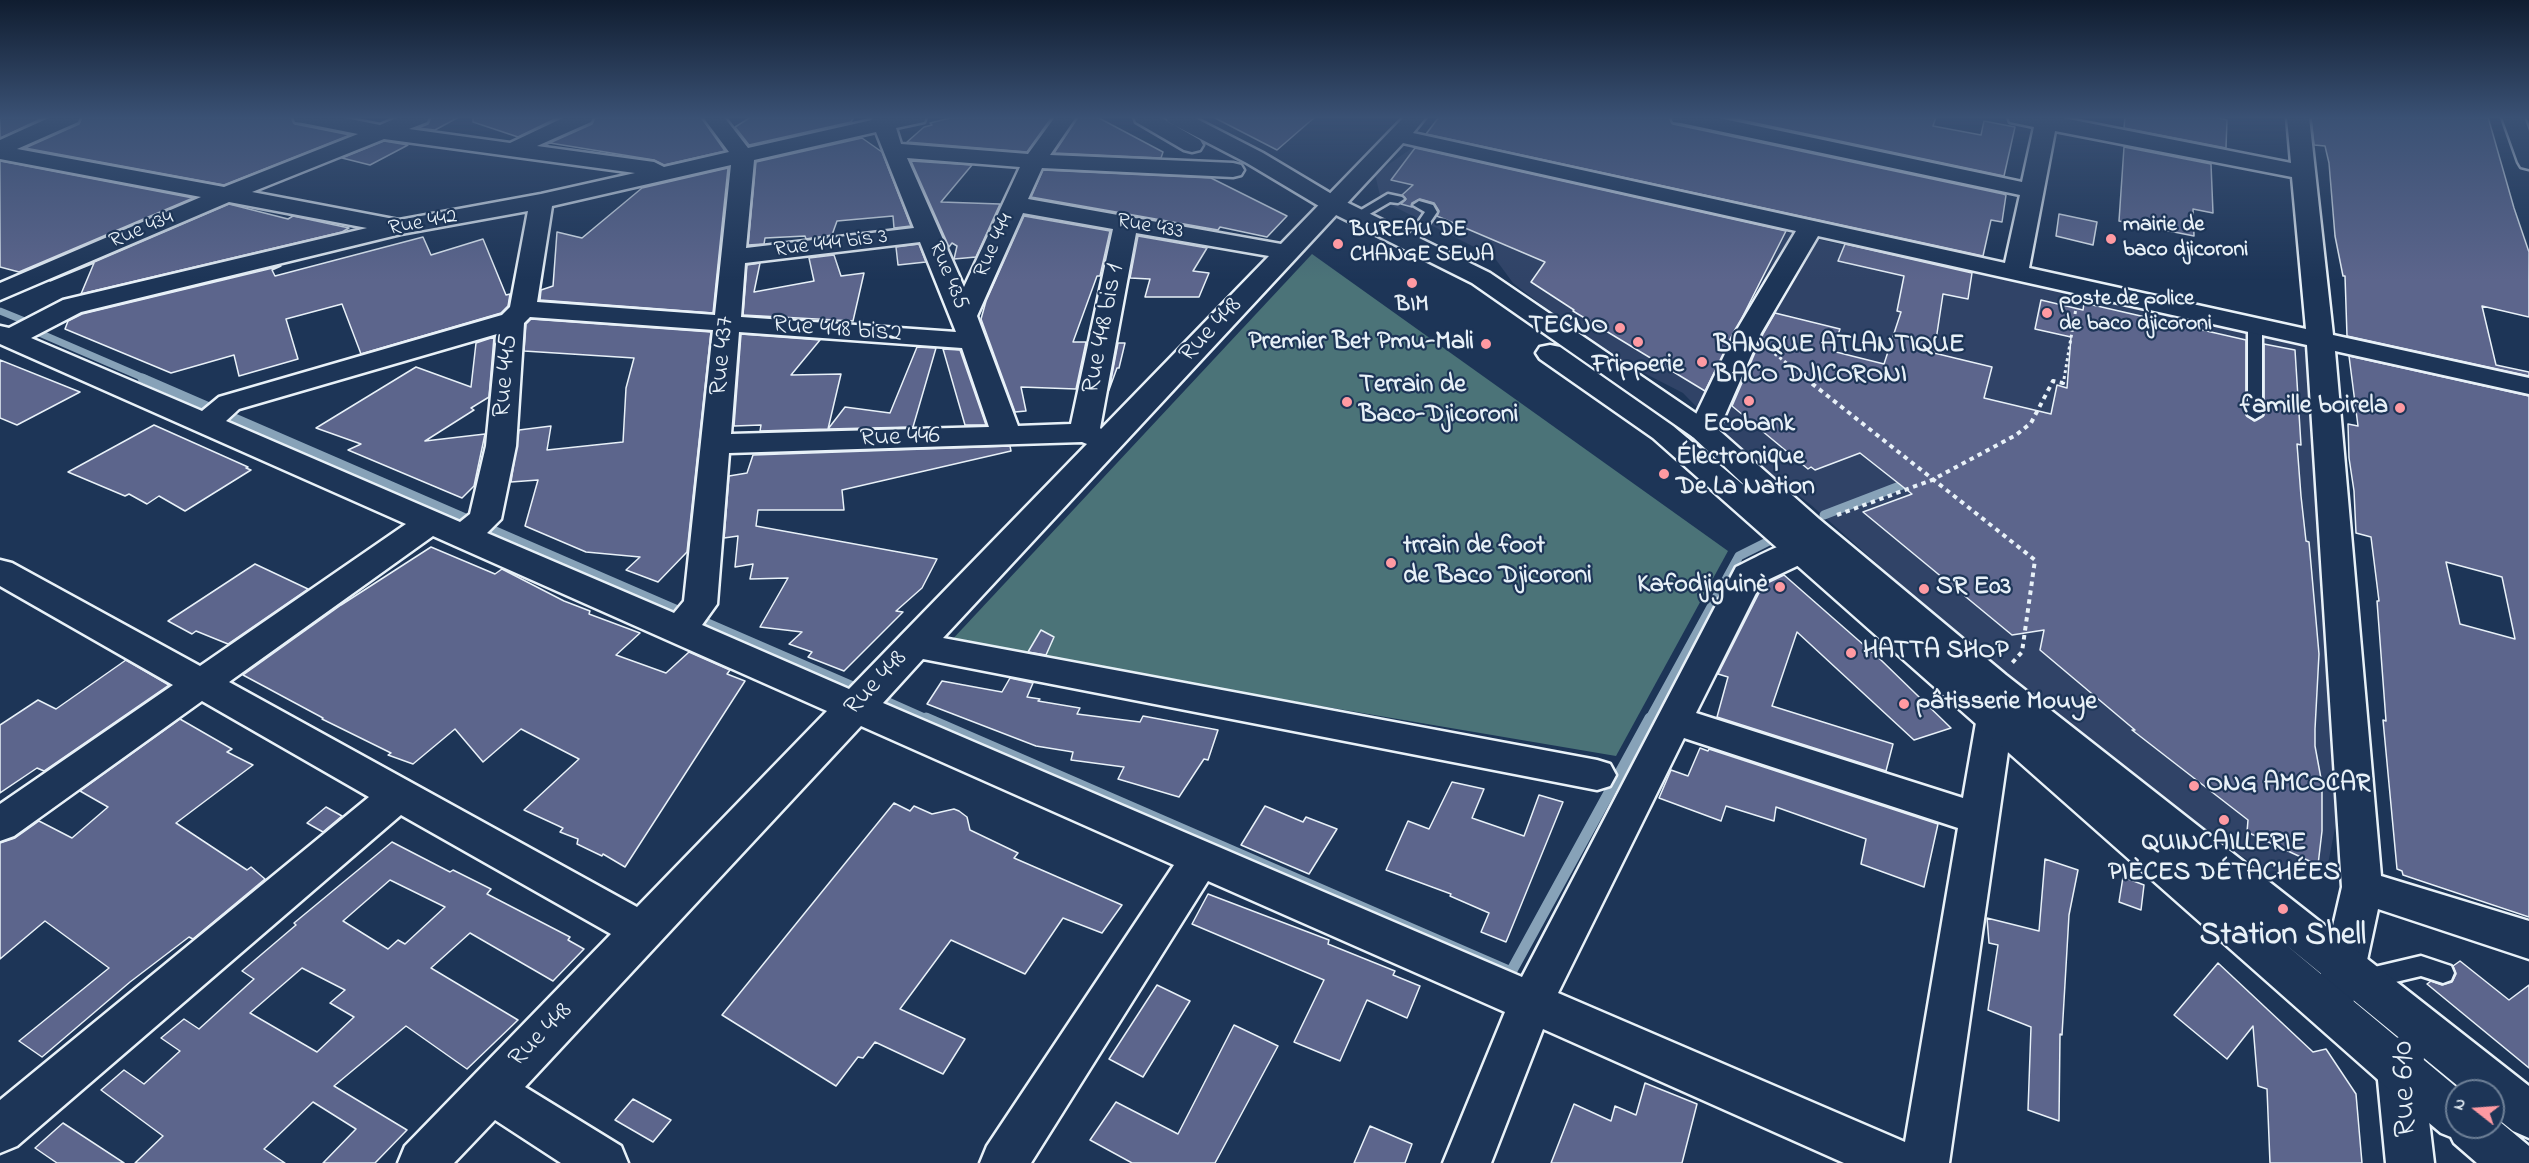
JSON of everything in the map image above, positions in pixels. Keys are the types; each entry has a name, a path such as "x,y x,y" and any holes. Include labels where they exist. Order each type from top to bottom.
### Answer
{"street":[{"path":"110,171 401,227"},
{"name":"Rue 434","path":"0,292 285,171"},
{"path":"669,171 674,172"},
{"name":"Rue 442","path":"5,336 72,306 401,227 541,201 677,171"},
{"name":"Rue 437","path":"688,618 716,444 742,171"},
{"name":"Rue 435","path":"901,171 964,315 1007,435"},
{"name":"Rue 444","path":"964,315 1029,171"},
{"path":"1236,171 1410,243 1481,278 1703,431 1805,539"},
{"path":"1275,171 1472,298 1663,432 1805,539 1994,701 2331,1009 2483,1142"},
{"name":"Rue 448","path":"422,1163 856,708 1096,437 1287,252 1337,212 1370,171"},
{"path":"1559,171 2529,386"},
{"path":"1938,171 2032,191"},
{"path":"2016,272 2036,171"},
{"path":"2299,171 2303,172 2320,339 2362,887 2354,972 2331,1009"},
{"name":"Rue 445","path":"463,526 501,446 517,315 541,201"},
{"name":"Rue 433","path":"1014,204 1287,252"},
{"name":"Rue 448 bis 1","path":"1096,437 1126,224"},
{"path":"1703,431 1748,333 1811,227"},
{"name":"Rue 444 bis 3","path":"734,257 928,234"},
{"path":"206,423 229,403 517,315"},
{"name":"Rue 448 bis2","path":"517,315 728,323 972,341"},
{"path":"5,336 206,423 688,618 856,708 1899,1163"},
{"name":"Rue 446","path":"716,444 1007,435 1096,437"},
{"path":"0,825 201,684 463,526"},
{"path":"1467,1163 1531,1003 1748,575 1805,539"},
{"path":"0,572 642,931"},
{"path":"914,645 1597,775"},
{"path":"1926,1163 1994,701"},
{"path":"1994,701 2354,972 2529,1115"},
{"path":"1674,720 1978,819"},
{"path":"0,1130 398,795"},
{"path":"1004,1163 1201,858"},
{"path":"2362,887 2529,940"},
{"name":"Rue 610","path":"2407,1015 2400,1070 2410,1163"},
{"path":"490,1091 604,1163"}],"lane":[{"path":"1337,212 1388,198 1398,199"},
{"path":"1410,243 1431,212 1429,208 1419,206"},
{"path":"2254,325 2255,415"},
{"path":"2354,972 2421,966 2443,973"}],"path":[{"path":"1805,539 1932,480 2016,435 2031,423 2053,381 2063,383 2080,287"},
{"path":"1748,333 2035,560 2022,652 1994,701"}],"shaded area":[{"path":"1379,171 1536,171 1807,237 2305,345 2341,797 2328,864 2267,872 2122,781 1811,505 1733,444 1683,393 1603,352 1513,283 1494,257 1381,200 1375,174"}],"green space":[{"name":"Terrain de Baco-Djicoroni","path":"1312,254 1728,551 1616,756 949,643"}],"building":[{"path":"0,171 54,171 193,198 19,272 0,267"},
{"path":"150,171 259,171 224,185"},
{"path":"714,171 728,171 713,313 540,300 541,290 553,286 557,232 582,238 642,188"},
{"path":"755,171 890,171 911,226 894,228 893,216 837,221 832,235 806,239 805,236 765,238 764,244 748,245"},
{"path":"916,171 967,171 941,202 1000,204 976,257 954,259 957,246 952,243 949,247"},
{"path":"1042,171 1211,178 1287,216 1267,237 1220,227 1218,230 1031,197"},
{"path":"1398,171 1519,171 1786,231 1705,391 1573,311 1531,282 1545,262 1437,216 1439,211 1434,203 1420,199 1412,203 1412,207 1401,204 1406,199 1402,195 1413,185 1391,180"},
{"path":"1596,171 1896,171 2006,195 2002,222 1991,220 1983,256"},
{"path":"1982,171 2005,171 2004,176"},
{"path":"2122,171 2211,171 2213,213 2193,209 2194,236 2119,221"},
{"path":"2330,171 2504,171 2529,252 2529,317 2482,306 2496,365 2529,372 2529,376 2347,336 2345,276 2343,276 2335,236"},
{"path":"229,204 288,219 293,216 349,228 342,232 81,294 94,263 50,281"},
{"path":"2059,214 2097,222 2093,245 2056,236"},
{"path":"1024,216 1110,231 1100,276 1097,276 1073,342 1086,342 1076,389 1021,387 1026,411 1015,412 981,319 986,301"},
{"path":"1138,236 1207,248 1193,271 1209,273 1199,297 1145,297 1150,279 1130,278"},
{"path":"423,237 431,255 483,239 506,295 510,294 508,306 501,313 361,354 342,304 286,319 298,359 239,376 234,355 171,373 65,329 68,321 82,314 281,266 272,270 275,276"},
{"path":"919,244 926,262 898,265 896,247"},
{"path":"1845,244 1972,273 1968,299 1943,294 1934,353 1992,367 1984,398 2051,414 2057,385 2067,388 2071,337 2035,329 2041,300 2083,310 2084,303 2246,340 2246,415 2254,421 2264,415 2264,344 2295,350 2301,445 2297,444 2301,496 2306,541 2309,542 2319,654 2315,746 2322,784 2322,831 2318,865 2247,832 2248,820 2132,730 2135,730 2040,650 2044,630 2012,635 1863,512 1912,494 1860,453 1815,470 1811,467 1808,469 1732,406 1763,334 1775,313 1840,329 1832,351 1884,364 1901,312 1897,311 1904,276 1838,261"},
{"path":"834,255 841,276 864,273 853,321 743,315 747,265 760,263 754,292 814,281 809,258"},
{"path":"531,319 711,332 687,552 658,582 626,570 640,557 586,552 525,526 538,480 511,482 519,430 551,426 547,450 623,442 626,388 634,358 524,351 526,324"},
{"path":"741,334 820,340 791,375 841,374 828,429 760,431 761,425 734,426"},
{"path":"494,337 489,397 471,408 474,410 425,441 485,434 474,486 462,498 348,450 361,444 316,428 416,367 471,387 476,343"},
{"path":"1118,343 1125,343 1119,368 1117,368 1109,390"},
{"path":"917,347 936,348 913,427 828,429 845,407 890,413"},
{"path":"943,349 960,350 986,425 965,425"},
{"path":"2349,356 2529,396 2529,917 2403,875 2402,871 2397,869 2383,720 2386,721 2377,601 2379,601 2371,537 2356,533 2354,491 2349,458 2348,424 2358,426","holes":["2446,562 2502,577 2515,639 2460,624"]},
{"path":"0,360 80,392 17,425 0,418"},
{"path":"154,425 251,470 185,511 159,496 147,504 129,494 125,496 68,472"},
{"path":"1010,446 1011,451 842,490 844,510 758,510 756,526 937,559 922,588 896,611 903,612 844,671 808,657 812,652 789,644 802,632 760,627 788,578 750,579 753,564 735,567 738,536 724,538 729,476 747,473 753,455"},
{"path":"431,547 495,574 502,569 564,601 590,611 589,614 640,633 616,655 666,673 689,652 730,670 727,674 745,681 625,867 603,854 602,856 577,844 578,839 560,832 563,828 524,810 579,759 521,729 483,762 455,729 413,764 388,755 391,753 322,719 243,675 341,605"},
{"path":"255,564 308,589 228,644 196,631 192,634 168,621"},
{"path":"1784,575 1882,661 1951,728 1914,740 1797,632 1772,706 1893,744 1886,771 1717,717 1728,677 1718,674 1763,585"},
{"path":"1041,630 1054,637 1046,655 1028,652"},
{"path":"126,660 169,685 44,771 37,768 0,793 0,725 38,700 56,709"},
{"path":"1010,678 1033,683 1027,697 1080,708 1077,714 1140,722 1143,716 1218,730 1208,760 1204,759 1179,797 1118,779 1124,767 1071,760 1073,752 1036,746 927,704 942,681 1002,692"},
{"path":"180,719 232,749 227,752 253,765 176,823 247,870 251,867 265,879 193,939 189,937 130,982 42,1057 19,1041 109,968 45,921 0,959 0,843 15,838 39,821 72,838 108,807 80,791"},
{"path":"1700,748 1938,824 1924,887 1861,864 1866,839 1776,807 1774,821 1726,806 1721,821 1659,798 1671,770 1688,776"},
{"path":"1452,782 1484,789 1472,818 1524,836 1539,795 1563,802 1506,942 1481,932 1489,913 1450,896 1451,894 1386,870 1408,821 1429,829"},
{"path":"894,803 910,811 914,806 932,814 954,809 959,811 967,817 970,830 1018,853 1014,858 1122,905 1102,933 1063,918 1025,974 951,940 900,1009 965,1039 943,1074 875,1042 863,1058 858,1057 836,1086 722,1015"},
{"path":"1265,806 1303,822 1306,817 1337,829 1309,874 1241,845"},
{"path":"326,807 342,816 323,832 307,823"},
{"path":"392,842 450,872 453,870 491,889 487,894 570,937 568,940 584,949 553,981 470,933 431,968 518,1020 467,1069 406,1026 334,1086 407,1130 375,1163 323,1163 356,1129 313,1102 264,1149 285,1163 135,1163 163,1136 101,1090 124,1070 144,1084 180,1051 161,1038 184,1019 199,1029 254,979 242,971 296,925 294,923","holes":["390,880 445,907 405,944 398,940 388,949 343,921","302,968 345,990 330,1003 354,1017 317,1052 250,1013"]},
{"path":"2045,859 2078,870 2069,915 2062,1035 2060,1034 2059,1121 2028,1110 2031,1027 1988,1010 1998,945 1989,943 1987,918 2039,931"},
{"path":"2123,877 2144,885 2141,910 2119,902"},
{"path":"1208,894 1329,940 1328,944 1395,971 1393,975 1420,986 1407,1018 1367,1000 1340,1061 1294,1042 1324,980 1192,924"},
{"path":"2460,961 2509,1000 2529,985 2529,1068 2427,984 2431,981 2442,985 2452,982 2456,974 2453,966"},
{"path":"2218,963 2313,1052 2326,1049 2356,1094 2362,1163 2270,1163 2267,1089 2258,1086 2253,1026 2227,1059 2174,1015"},
{"path":"1157,985 1190,1001 1143,1077 1109,1059"},
{"path":"1234,1025 1278,1046 1215,1163 1132,1163 1090,1140 1116,1102 1178,1134"},
{"path":"1645,1083 1697,1104 1682,1163 1551,1163 1574,1104 1611,1121 1615,1106 1636,1115"},
{"path":"633,1099 671,1120 653,1142 615,1120"},
{"path":"63,1123 124,1163 57,1163 35,1148"},
{"path":"1370,1126 1412,1144 1405,1163 1354,1163"}],"waterway":[{"path":"0,311 27,322"},
{"path":"37,332 146,379"},
{"path":"142,378 862,690"},
{"path":"1824,515 1910,482"},
{"path":"1649,720 1739,556 1771,540"},
{"path":"875,696 929,720"},
{"path":"926,718 1511,972 1650,718"}],"place":[{"name":"mairie de baco djicoroni","path":"2111,239"},
{"name":"BUREAU DE CHANGE SEWA","path":"1338,244"},
{"name":"BIM","path":"1412,283"},
{"name":"poste de police de baco djicoroni","path":"2047,313"},
{"name":"TECNO","path":"1620,328"},
{"name":"Fripperie","path":"1638,342"},
{"name":"Premier Bet Pmu-Mali","path":"1486,344"},
{"name":"BANQUE ATLANTIQUE BACO DJICORONI","path":"1702,362"},
{"name":"Ecobank","path":"1749,401"},
{"name":"Terrain de Baco-Djicoroni","path":"1347,402"},
{"name":"famille boirela","path":"2400,408"},
{"name":"Électronique De La Nation","path":"1664,474"},
{"name":"trrain de foot de Baco Djicoroni","path":"1391,563"},
{"name":"Kafodjiguinè","path":"1780,587"},
{"name":"SR E03","path":"1924,589"},
{"name":"HATTA SHOP","path":"1851,653"},
{"name":"pâtisserie Mouye","path":"1904,704"},
{"name":"ONG AMCOCAR","path":"2194,786"},
{"name":"QUINCAILLERIE PIÈCES DÉTACHÉES","path":"2224,820"},
{"name":"Station Shell","path":"2283,909"}]}
